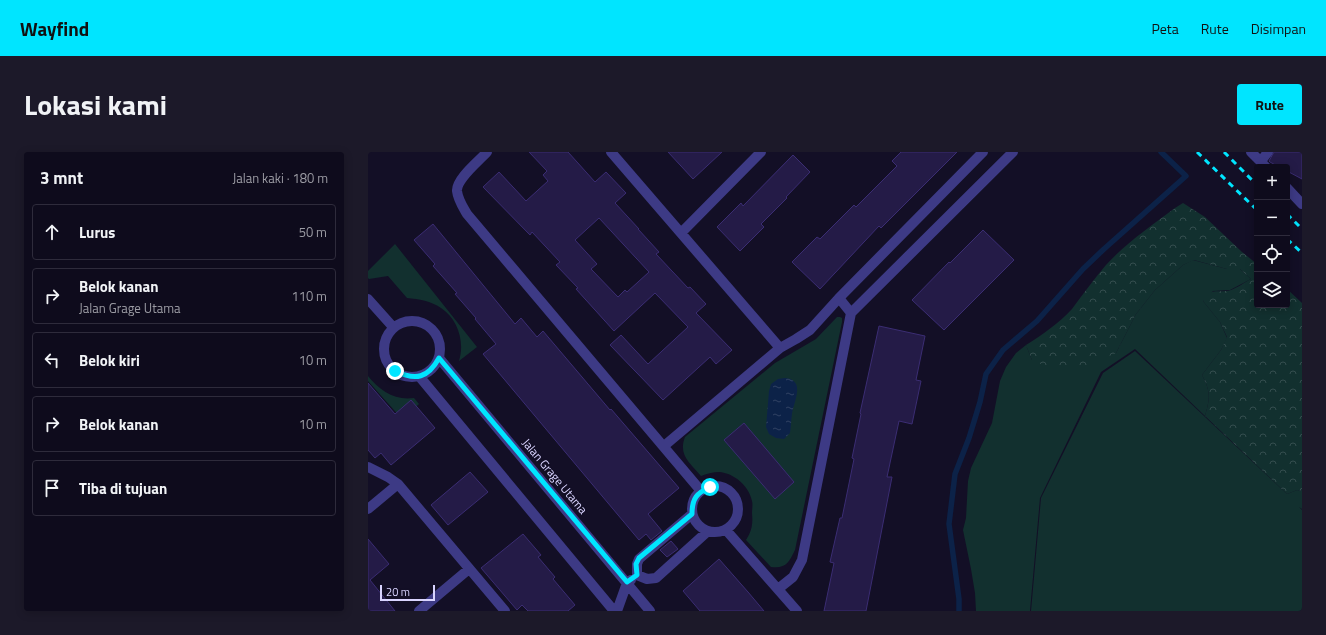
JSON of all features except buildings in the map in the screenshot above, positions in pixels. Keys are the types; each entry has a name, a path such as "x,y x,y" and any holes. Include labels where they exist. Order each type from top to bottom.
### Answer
{"street":[{"path":"487,152 459,182 457,190 460,202 467,214 701,491"},
{"path":"611,152 780,348"},
{"path":"681,233 761,152"},
{"path":"664,446 780,348 810,330 839,298 983,152"},
{"path":"778,589 793,577 802,560 851,313 1012,152"},
{"path":"1251,152 1263,164 1268,152"},
{"path":"1290,191 1302,204"},
{"path":"839,298 851,313"},
{"path":"368,299 393,327"},
{"path":"410,320 420,321 435,331 441,349 439,358 428,373 419,376 406,376 395,371 387,362 384,350 386,338 393,327 401,322 410,320"},
{"name":"Jalan Grage Utama","path":"439,358 650,611"},
{"path":"419,376 616,611 627,582 637,575"},
{"path":"368,467 398,484 504,611"},
{"path":"368,509 398,484"},
{"path":"710,487 721,487 731,493 737,502 738,512 734,523 726,530 717,532 708,531 701,528 695,521 692,514 692,505 695,497 701,491 710,487"},
{"path":"637,575 636,564 639,558 692,514"},
{"path":"726,530 797,611"},
{"path":"637,575 648,579 656,578 708,531"},
{"path":"419,611 469,569"}],"green space":[{"path":"1183,203 1205,217 1254,262 1254,308 1290,308 1290,292 1302,303 1302,491 1297,490 1287,494 1205,416 1209,395 1202,375 1221,350 1227,337 1220,322 1203,301 1206,296 1212,292 1231,290 1251,279 1240,269 1227,269 1194,260 1183,265 1155,290 1136,314 1116,353 1088,366 1045,366 1032,360 1026,345 1050,328 1072,309 1106,265 1122,249"},
{"path":"395,244 477,347 459,361 461,346 459,332 452,318 447,313 429,302 407,298 388,276 368,278 368,271"},
{"path":"1193,260 1227,269 1240,269 1251,279 1230,290 1213,291 1203,301 1220,322 1227,338 1221,350 1202,375 1209,395 1205,416 1135,349 1101,372 1040,498 1030,611 976,611 975,593 963,530 966,518 968,481 971,468 992,423 1000,381 1006,367 1016,353 1026,345 1032,360 1116,353 1136,314 1155,290 1183,265"},
{"path":"837,317 842,318 842,322 795,550 791,558 784,566 771,567 746,540 752,527 752,502 748,490 740,481 725,473 714,472 701,476 686,458 683,443 685,437 775,363 816,339"},
{"path":"1135,351 1287,494 1297,490 1302,491 1302,509 1299,507 1302,510 1302,611 1031,611 1041,498 1103,373"},
{"path":"368,376 382,390 400,398 414,398 419,404 402,419 368,381"}],"water":[{"path":"785,378 795,383 797,392 792,414 790,433 784,439 776,438 769,434 766,427 771,384 778,379"}],"waterway":[{"path":"959,611 959,599 949,524 955,474 969,438 980,402 986,374 1003,350 1037,321 1083,269 1186,176 1161,152"}],"railway":[{"path":"1197,152 1254,207"},
{"path":"1224,152 1254,182"},
{"path":"1290,217 1302,229"},
{"path":"1290,242 1302,253"}],"route":[{"path":"395,371 406,376 419,376 428,373 439,358 627,582 637,575 636,564 639,558 692,514 692,505 695,497 701,491 710,487"}]}
